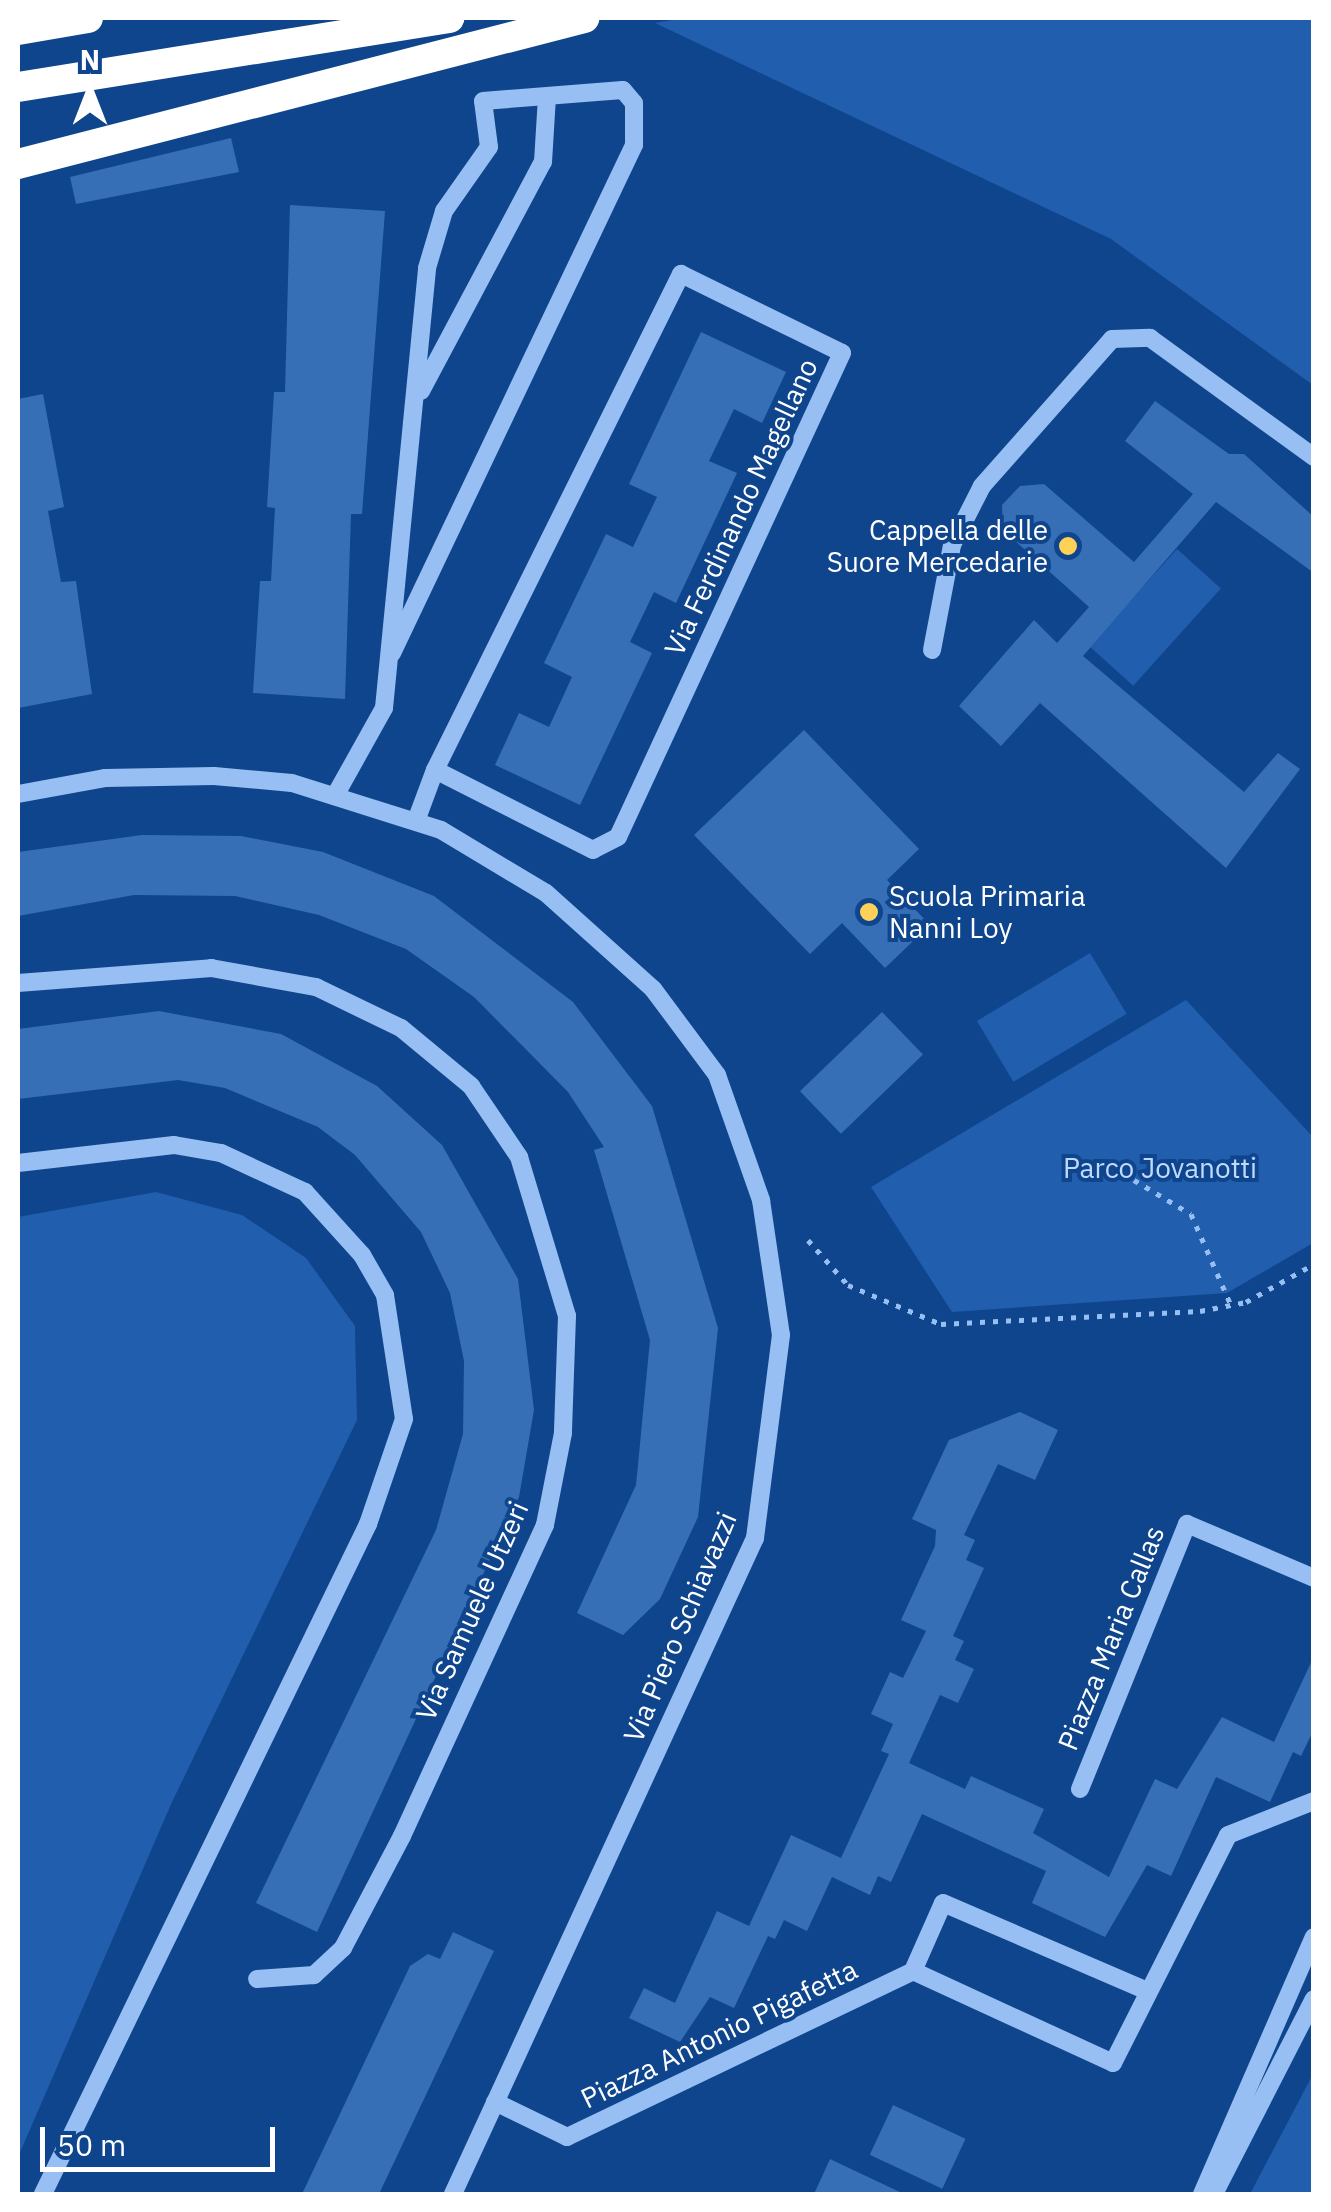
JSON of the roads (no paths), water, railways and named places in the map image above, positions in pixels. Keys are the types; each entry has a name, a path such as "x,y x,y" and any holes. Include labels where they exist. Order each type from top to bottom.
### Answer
{"highway":[{"path":"18,30 88,18"},
{"path":"18,87 450,18"},
{"path":"18,164 584,18"}],"street":[{"path":"336,794 384,708 419,396 426,268 444,210 489,147 483,101 622,90 634,102 634,145 392,654"},
{"path":"419,396 543,162 547,97"},
{"name":"Via Ferdinando Magellano","path":"416,821 436,770 681,274 842,353 618,837 592,850 436,770"},
{"path":"932,650 952,546 982,486 1112,339 1150,338 1314,457"},
{"name":"Via Piero Schiavazzi","path":"18,794 162,774 336,794 416,821 546,894 653,989 717,1075 761,1200 781,1335 755,1538 453,2194"},
{"name":"Via Samuele Utzeri","path":"18,982 211,968 316,987 401,1028 470,1086 519,1157 567,1316 563,1433 545,1525 402,1836 343,1948 314,1974 257,1979"},
{"path":"18,1163 174,1145 221,1153 304,1192 362,1255 384,1295 404,1420 368,1524 43,2194"},
{"name":"Piazza Maria Callas","path":"1080,1788 1188,1524 1314,1578"},
{"path":"1144,1990 943,1903 914,1972 1113,2063 1144,1990 1228,1835 1314,1801"},
{"path":"1202,2194 1314,1937"},
{"name":"Piazza Antonio Pigafetta","path":"495,2102 567,2137 914,1972"},
{"path":"1214,2194 1314,1999"}],"place":[{"name":"Cappella delle Suore Mercedarie","path":"1068,546"},
{"name":"Scuola Primaria Nanni Loy","path":"869,912"}],"park label":[{"name":"Parco Jovanotti","path":"1160,1168"}]}
